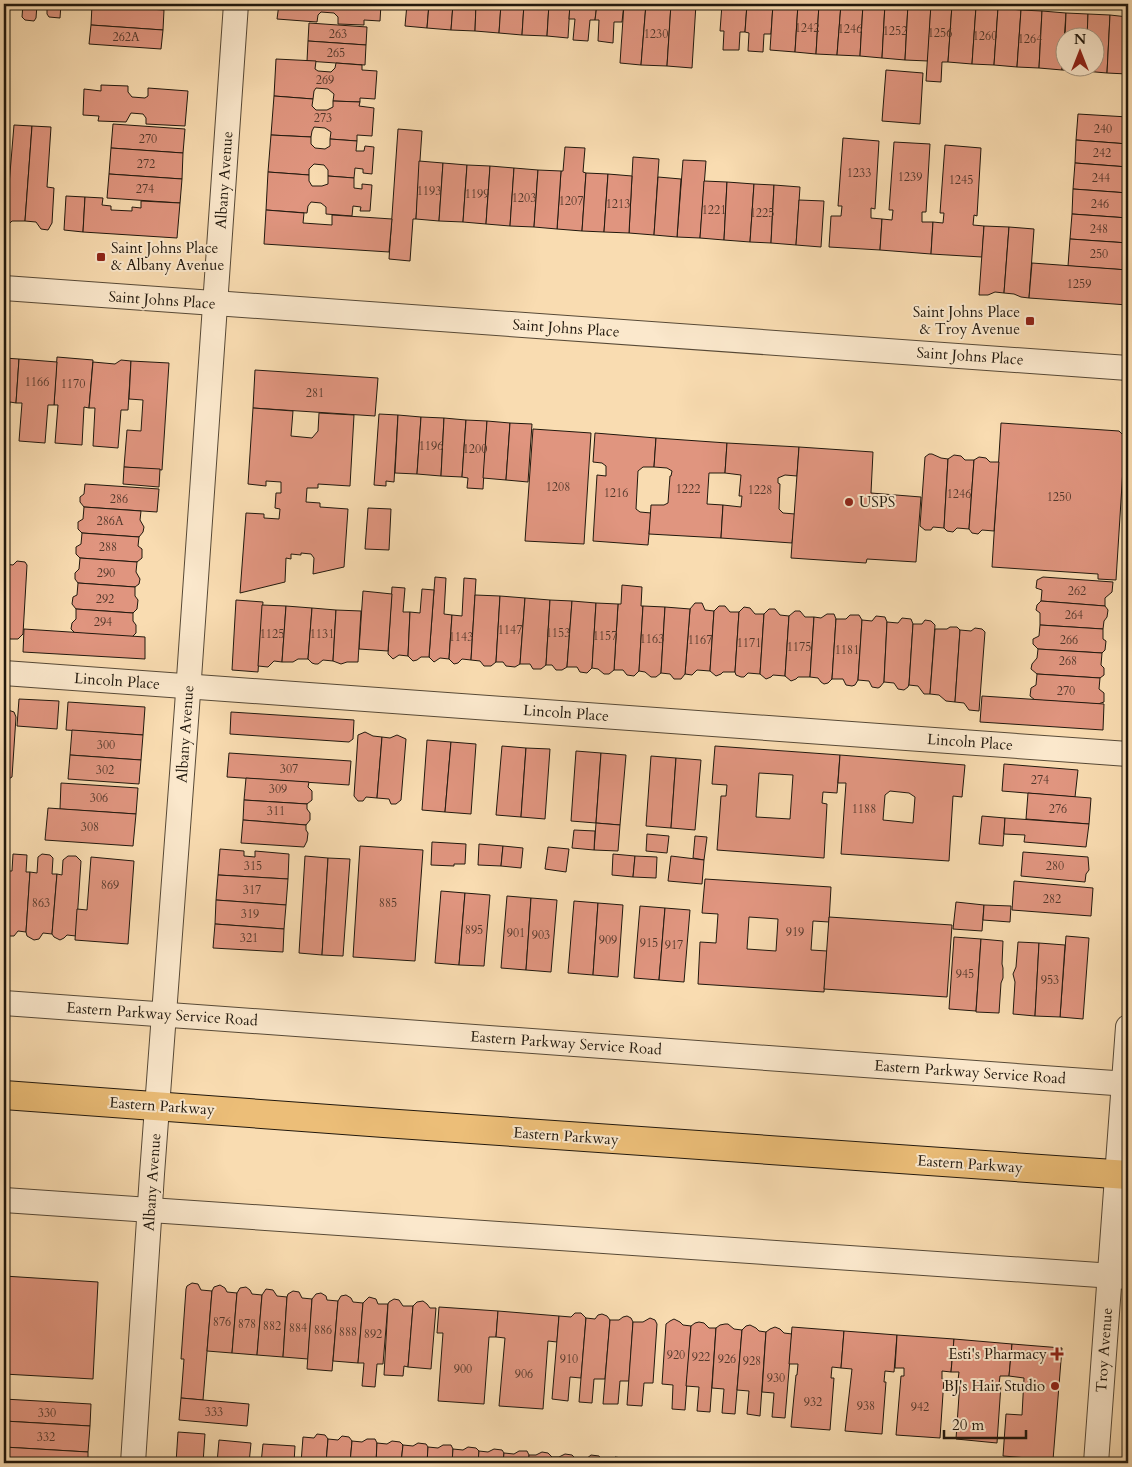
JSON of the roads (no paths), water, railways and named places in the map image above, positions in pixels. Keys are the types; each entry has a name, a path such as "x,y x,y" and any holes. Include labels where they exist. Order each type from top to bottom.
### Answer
{"main road":[{"name":"Eastern Parkway","path":"4,1095 1123,1175"}],"street":[{"name":"Albany Avenue","path":"133,1463 236,4"},
{"name":"Saint Johns Place","path":"4,288 1128,368"},
{"name":"Lincoln Place","path":"4,673 1128,754"},
{"name":"Eastern Parkway Service Road","path":"4,1003 1126,1084"},
{"name":"Troy Avenue","path":"1096,1463 1119,1276 1128,1027"},
{"path":"4,1200 1119,1276"}],"place":[{"name":"Saint Johns Place & Albany Avenue","path":"101,257"},
{"name":"Saint Johns Place & Troy Avenue","path":"1030,321"},
{"name":"USPS","path":"849,502"},
{"name":"Esti's Pharmacy","path":"1057,1354"},
{"name":"BJ's Hair Studio","path":"1055,1386"}]}
